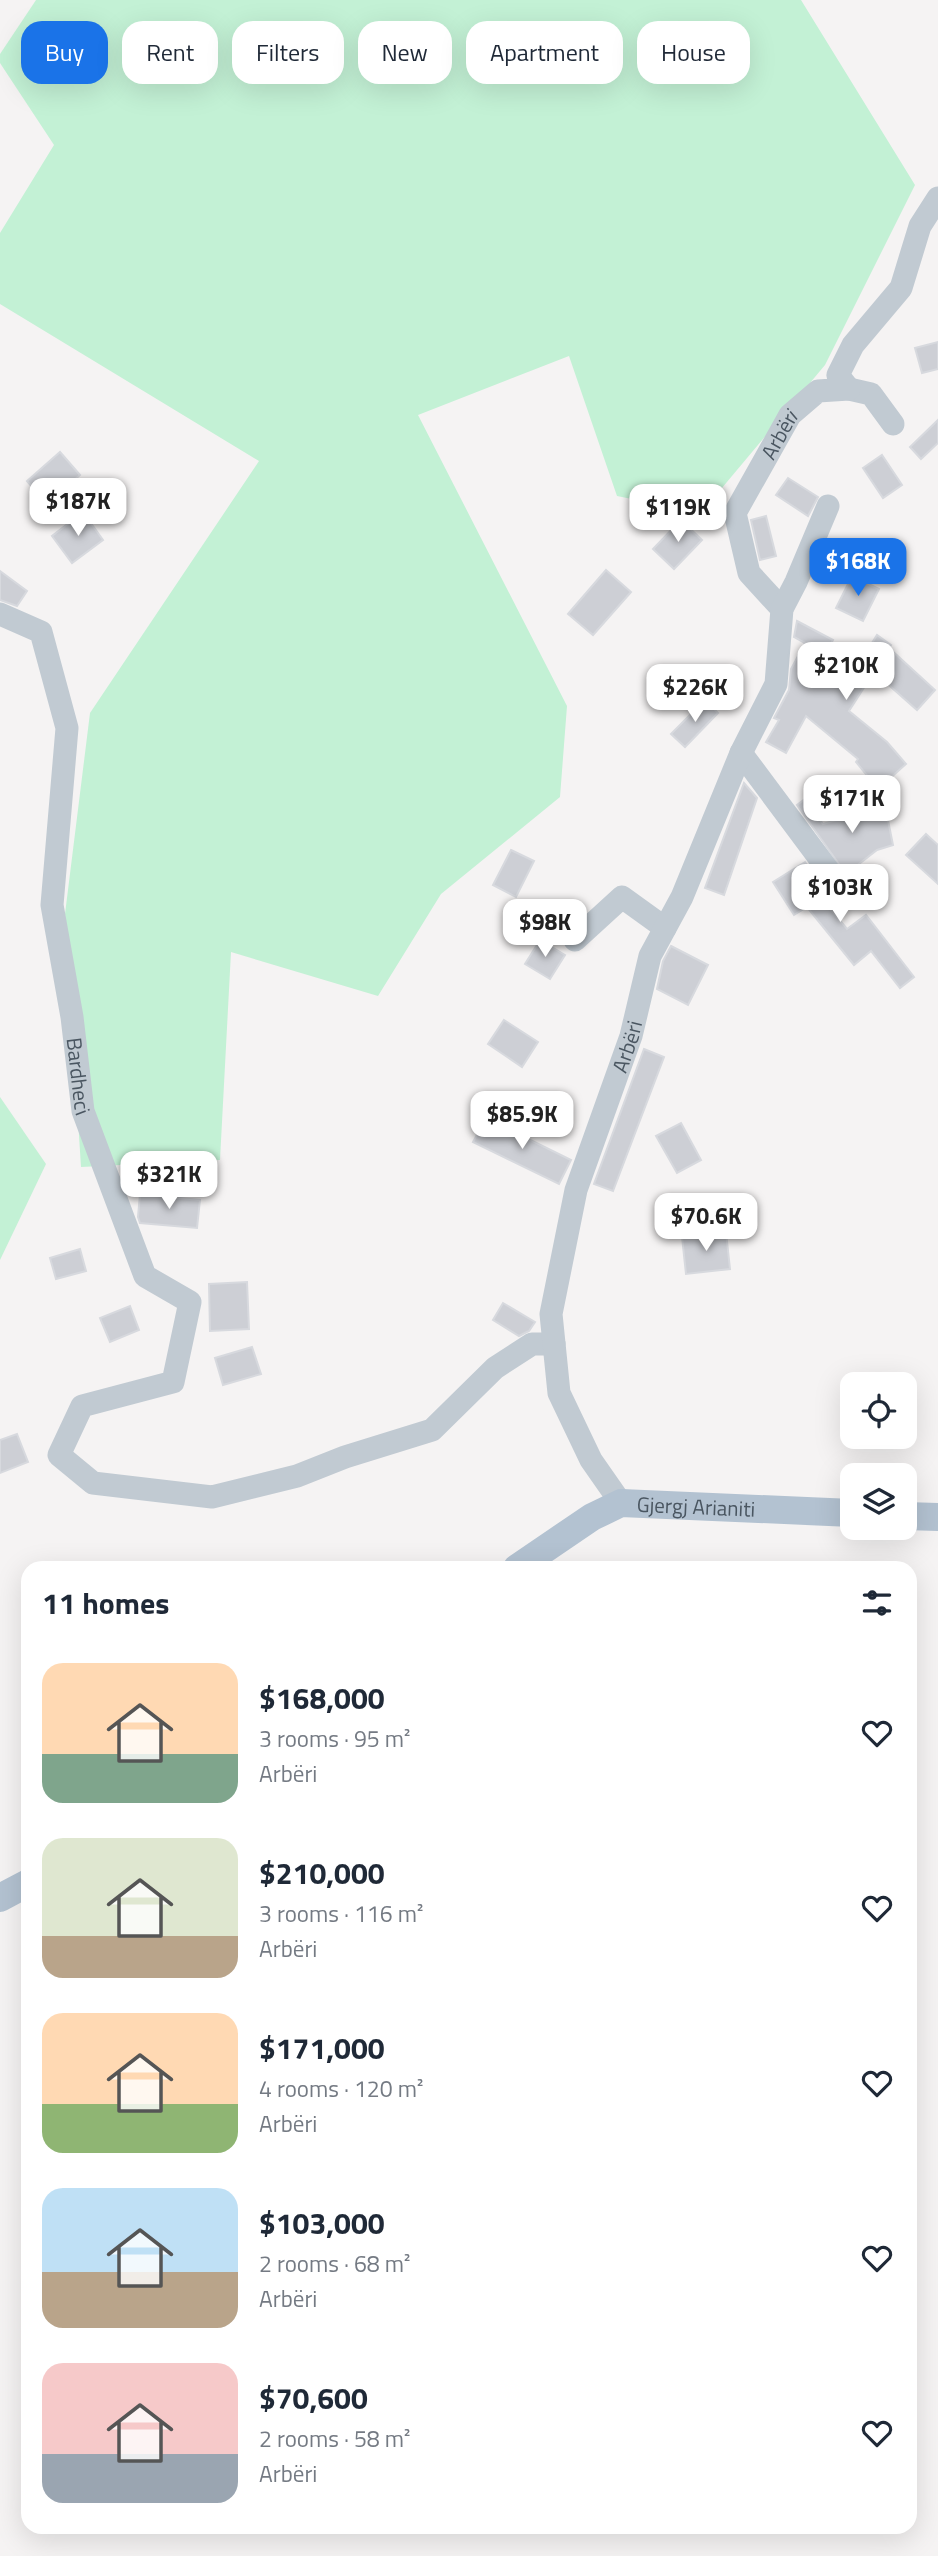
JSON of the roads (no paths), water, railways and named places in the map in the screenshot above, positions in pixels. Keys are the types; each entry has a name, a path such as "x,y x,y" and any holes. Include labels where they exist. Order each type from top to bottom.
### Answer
{"main road":[{"name":"Gjergj Arianiti","path":"527,1561 592,1517 621,1503 840,1512"},
{"path":"917,1516 938,1517"},
{"path":"0,1898 21,1886"}],"street":[{"path":"893,424 871,394 849,389 838,375 853,345 901,288 920,226 938,198"},
{"name":"Arbëri","path":"621,1503 591,1460 559,1393 551,1314 576,1190 631,1036 650,956 682,897 741,753 776,684 782,609 749,573 735,513 790,415 818,391 849,389"},
{"path":"782,609 828,506"},
{"name":"Bardheci","path":"0,614 41,632 67,728 52,905 72,1017 83,1111 145,1276 190,1302 173,1382 82,1406 59,1455 93,1483 212,1497 297,1476 345,1457 432,1430 495,1368 532,1344 554,1344"},
{"path":"741,753 829,871 836,885"},
{"path":"575,940 622,897 665,928"}]}
